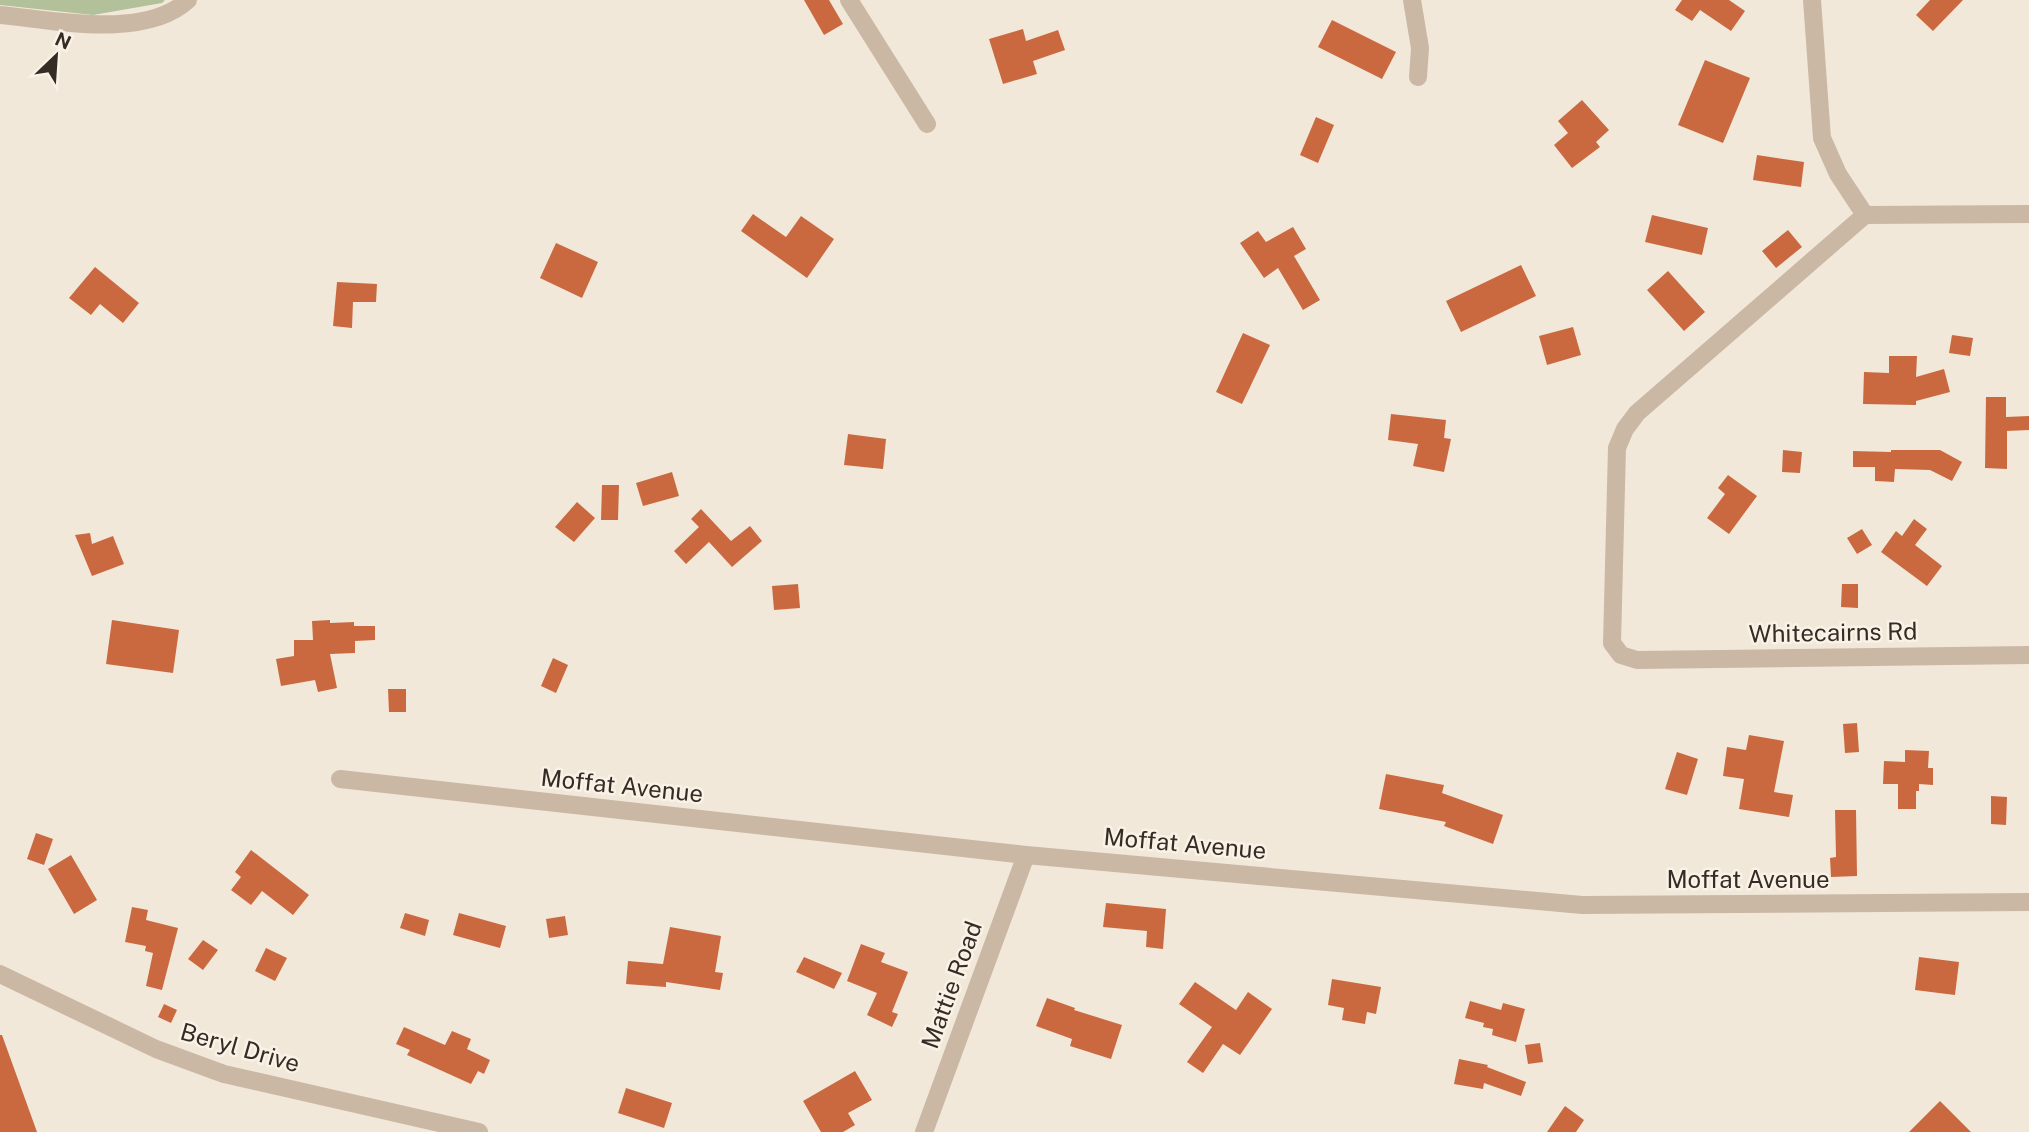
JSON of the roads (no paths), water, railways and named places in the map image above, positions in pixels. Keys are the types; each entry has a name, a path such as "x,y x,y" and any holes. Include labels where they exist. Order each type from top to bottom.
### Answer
{"street":[{"path":"0,15 98,25 127,23 156,18 188,0"},
{"path":"849,0 927,124"},
{"path":"1412,0 1420,48 1418,77"},
{"path":"1811,0 1822,138 1838,174 1865,215 2029,214"},
{"name":"Whitecairns Rd","path":"1865,215 1637,413 1625,429 1617,448 1612,643 1621,655 1637,660 2029,655"},
{"name":"Moffat Avenue","path":"340,779 1026,855 1582,905 2029,902"},
{"name":"Mattie Road","path":"924,1132 1026,855"},
{"name":"Beryl Drive","path":"0,974 156,1049 224,1074 479,1132"}]}
